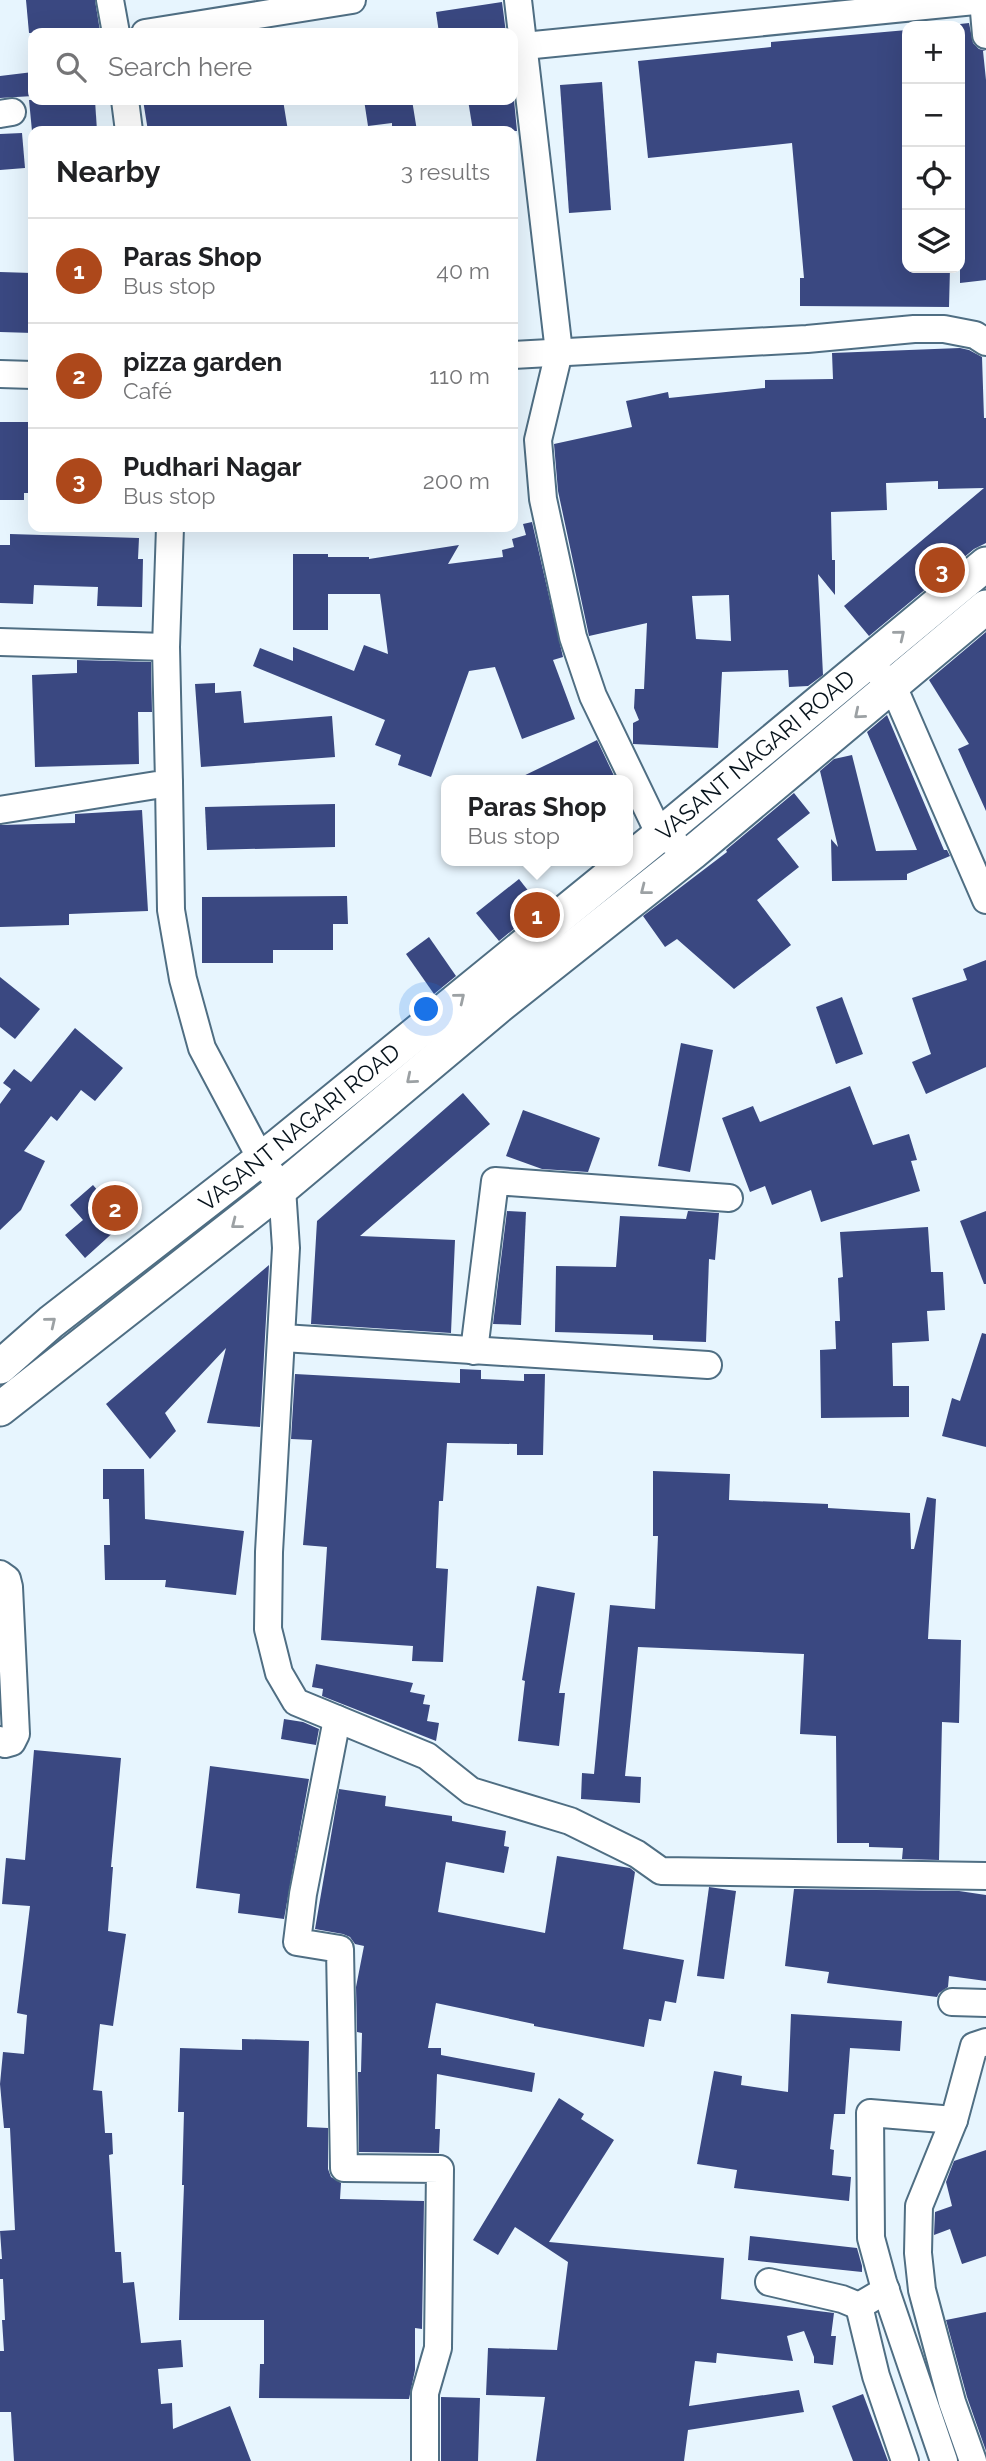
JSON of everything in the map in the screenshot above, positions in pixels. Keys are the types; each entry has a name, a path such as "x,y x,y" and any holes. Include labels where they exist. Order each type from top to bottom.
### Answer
{"main road":[{"name":"VASANT NAGARI ROAD","path":"633,857 986,564"},
{"name":"VASANT NAGARI ROAD","path":"0,1409 282,1188 499,1006 692,853 986,607"},
{"name":"VASANT NAGARI ROAD","path":"0,1367 51,1322 261,1159 622,866"}],"street":[{"path":"110,0 115,28"},
{"path":"176,28 352,0"},
{"path":"518,0 559,352 538,440 543,499 573,637 593,696 631,775"},
{"path":"524,46 984,0 986,35"},
{"path":"126,105 128,126"},
{"path":"518,355 807,339 914,329 944,329 975,335 986,342"},
{"path":"0,374 28,375"},
{"path":"170,532 166,647 171,910 184,979 202,1048 261,1159 282,1188 286,1248 269,1552 268,1629 279,1673 296,1702 426,1756 471,1791 570,1821 637,1853 661,1871 986,1876"},
{"path":"0,642 166,647"},
{"path":"866,662 893,685 986,900"},
{"path":"633,779 660,835 692,853"},
{"path":"0,810 169,783"},
{"path":"474,1351 495,1181 729,1198"},
{"path":"283,1338 708,1365"},
{"path":"0,1574 7,1579 9,1587 16,1734 12,1742 5,1744 0,1740"},
{"path":"337,1719 303,1895 297,1942 340,1949 344,2168 440,2169 438,2348 425,2393 425,2461"},
{"path":"952,2002 986,2003"},
{"path":"973,2461 952,2402 922,2290 918,2253 919,2206 954,2120 974,2046 986,2042"},
{"path":"944,2461 871,2238 870,2113 954,2120"},
{"path":"769,2282 842,2299 859,2306"},
{"path":"859,2306 886,2290"},
{"path":"859,2306 876,2376 905,2461"}],"building":[{"path":"26,0 95,0 100,28 29,28"},
{"path":"502,2 505,28 438,28 436,12"},
{"path":"965,23 969,23 973,43 986,51 983,51 986,80 986,280 960,283 960,273 965,273"},
{"path":"902,30 902,273 950,273 949,307 800,306 800,278 804,278 792,143 648,158 638,61 771,47 771,42"},
{"path":"28,73 28,96 0,98 0,76"},
{"path":"602,82 611,210 569,213 560,85"},
{"path":"29,105 95,105 97,126 32,126"},
{"path":"144,105 284,105 287,126 183,126 147,126"},
{"path":"365,105 413,105 416,126 392,126 392,123 368,126"},
{"path":"469,105 514,105 517,126 472,126"},
{"path":"22,133 25,168 0,170 0,134"},
{"path":"0,272 28,273 28,333 0,332"},
{"path":"960,348 982,357 986,418 986,543 974,549 869,636 844,606 984,488 938,489 938,481 886,483 887,510 831,512 835,595 818,574 823,675 808,686 789,687 788,670 722,672 718,748 633,744 633,723 639,720 634,708 635,689 644,689 647,623 589,636 558,491 554,444 632,427 626,401 668,392 669,398 765,388 765,380 833,379 832,353","holes":["729,595 731,641 696,639 692,596"]},
{"path":"0,422 28,422 28,493 24,493 24,500 0,500"},
{"path":"532,522 563,657 553,660 575,719 522,739 495,667 469,671 431,777 398,765 401,755 375,745 385,720 253,666 260,648 293,661 293,647 354,671 364,645 388,654 380,594 328,594 328,630 293,630 293,554 328,554 328,557 369,559 459,545 448,564 503,557 502,550 514,547 512,539 526,535 523,524"},
{"path":"10,534 139,538 138,559 143,559 142,607 97,606 98,587 34,585 33,604 0,603 0,545 10,545"},
{"path":"986,632 986,811 958,749 969,744 929,680"},
{"path":"77,660 151,662 152,712 138,712 139,764 35,767 32,675 77,673"},
{"path":"215,683 215,693 241,691 244,723 332,716 335,757 201,767 195,684"},
{"path":"887,715 944,850 947,850 950,856 907,874 907,880 832,881 831,839 838,847 820,771 834,759 852,755 876,851 917,850 867,732"},
{"path":"597,740 614,775 525,775"},
{"path":"794,793 810,813 777,839 799,867 757,900 791,945 734,989 677,939 665,947 643,916 727,852 726,850"},
{"path":"335,804 335,847 207,850 205,807"},
{"path":"142,810 148,911 69,914 69,925 0,927 0,825 75,823 75,814"},
{"path":"519,879 541,907 499,941 476,913"},
{"path":"347,896 348,924 333,924 333,950 273,950 273,963 202,963 202,897"},
{"path":"429,937 456,976 434,994 406,954"},
{"path":"986,960 986,1067 926,1094 912,1062 931,1054 912,998 967,980 963,969"},
{"path":"0,977 40,1009 15,1039 0,1027"},
{"path":"842,997 863,1054 836,1064 816,1007"},
{"path":"75,1028 123,1068 95,1101 81,1090 57,1121 51,1116 24,1151 45,1161 21,1210 0,1230 0,1104 11,1089 3,1083 14,1069 31,1082"},
{"path":"681,1043 713,1050 690,1172 658,1166"},
{"path":"850,1086 873,1145 909,1134 917,1160 911,1161 920,1191 821,1222 811,1190 772,1205 765,1186 750,1192 722,1118 753,1106 760,1122"},
{"path":"463,1093 490,1124 360,1236 455,1240 451,1333 311,1324 317,1221"},
{"path":"523,1110 600,1138 588,1172 542,1169 506,1156"},
{"path":"93,1185 110,1205 124,1193 139,1209 85,1258 65,1235 83,1220 70,1205"},
{"path":"507,1211 526,1212 521,1325 493,1324"},
{"path":"688,1211 719,1213 715,1260 709,1259 706,1342 653,1340 653,1335 555,1332 556,1266 616,1267 620,1216 686,1219"},
{"path":"986,1211 986,1284 984,1284 960,1221"},
{"path":"928,1227 931,1272 943,1272 945,1310 927,1311 929,1341 892,1343 893,1386 909,1386 909,1417 821,1418 820,1350 836,1349 835,1321 840,1321 838,1278 843,1277 840,1232"},
{"path":"269,1265 260,1427 207,1423 226,1348 165,1413 176,1431 150,1459 106,1404"},
{"path":"982,1333 986,1334 986,1447 942,1436 952,1398 960,1401"},
{"path":"460,1369 481,1370 481,1379 524,1381 524,1374 545,1374 543,1455 517,1455 517,1444 447,1443 443,1501 439,1501 436,1568 448,1569 443,1662 412,1661 413,1646 321,1640 327,1547 303,1545 312,1440 291,1439 295,1374 460,1383"},
{"path":"103,1469 144,1469 145,1519 244,1531 236,1595 165,1587 166,1580 105,1580 104,1545 110,1545 109,1499 103,1499"},
{"path":"653,1471 730,1474 729,1500 828,1504 828,1508 910,1513 911,1549 914,1549 927,1497 936,1499 928,1639 961,1640 959,1723 942,1722 939,1860 902,1859 903,1848 869,1847 869,1843 837,1843 836,1736 800,1734 804,1654 638,1647 625,1776 641,1777 640,1803 581,1799 582,1773 594,1774 610,1605 655,1609 658,1536 653,1536"},
{"path":"537,1586 575,1593 559,1693 565,1693 559,1746 518,1741 525,1681 522,1680"},
{"path":"316,1664 413,1683 410,1692 425,1695 423,1704 430,1705 427,1721 439,1723 436,1741 322,1696 323,1689 312,1687"},
{"path":"284,1719 303,1722 319,1729 316,1745 281,1739"},
{"path":"34,1750 121,1758 108,1931 126,1934 113,2026 100,2024 93,2090 102,2091 105,2133 112,2133 113,2154 109,2155 115,2252 121,2252 123,2283 134,2282 141,2343 181,2340 183,2367 158,2369 161,2404 172,2403 173,2429 230,2406 251,2461 14,2461 11,2412 0,2412 0,2351 4,2351 2,2320 5,2320 3,2279 0,2279 0,2231 15,2230 10,2128 4,2128 0,2084 3,2052 24,2054 27,2015 17,2013 30,1906 2,1904 6,1858 25,1860"},
{"path":"210,1766 309,1779 284,1919 238,1913 240,1894 196,1888"},
{"path":"339,1789 386,1796 385,1806 452,1816 452,1821 506,1831 504,1846 509,1847 504,1873 446,1862 438,1912 545,1933 557,1856 630,1868 635,1872 623,1949 684,1960 676,2003 665,2001 661,2021 649,2019 644,2047 534,2026 436,2003 428,2048 441,2048 441,2055 535,2073 532,2092 437,2074 435,2129 440,2129 439,2153 359,2152 358,2072 361,2072 362,2033 357,2032 356,1987 364,1946 355,1944 350,1937 343,1934 315,1929"},
{"path":"709,1887 736,1891 724,1979 697,1976"},
{"path":"794,1889 959,1891 986,1895 986,1981 949,1976 948,1987 937,1997 827,1983 829,1972 785,1966"},
{"path":"791,2014 902,2021 900,2051 850,2048 845,2114 834,2114 830,2149 834,2150 832,2175 851,2177 849,2201 734,2188 737,2170 697,2164 714,2071 742,2076 741,2085 788,2092"},
{"path":"242,2039 309,2041 307,2127 328,2128 328,2169 331,2177 341,2183 340,2199 424,2201 422,2329 415,2328 415,2370 409,2399 259,2398 260,2364 264,2364 264,2320 179,2320 184,2185 184,2112 178,2112 180,2048 242,2050"},
{"path":"559,2098 584,2114 581,2119 614,2140 549,2242 724,2258 721,2299 834,2313 831,2336 836,2336 833,2365 814,2363 804,2331 787,2336 793,2361 717,2353 716,2363 695,2361 689,2406 799,2390 804,2412 688,2430 684,2461 536,2461 545,2397 486,2395 488,2348 557,2350 568,2262 515,2227 498,2255 473,2240"},
{"path":"986,2150 986,2256 962,2264 950,2229 934,2235 935,2212 952,2206 946,2182 954,2161"},
{"path":"750,2236 857,2248 862,2272 748,2260"},
{"path":"986,2312 986,2451 967,2397 946,2320"},
{"path":"863,2394 888,2461 853,2461 832,2406"},
{"path":"441,2397 480,2398 478,2461 441,2461"}],"place":[{"name":"Pudhari Nagar","path":"942,570"},
{"name":"Paras Shop","path":"537,915"},
{"name":"pizza garden","path":"115,1208"}]}
